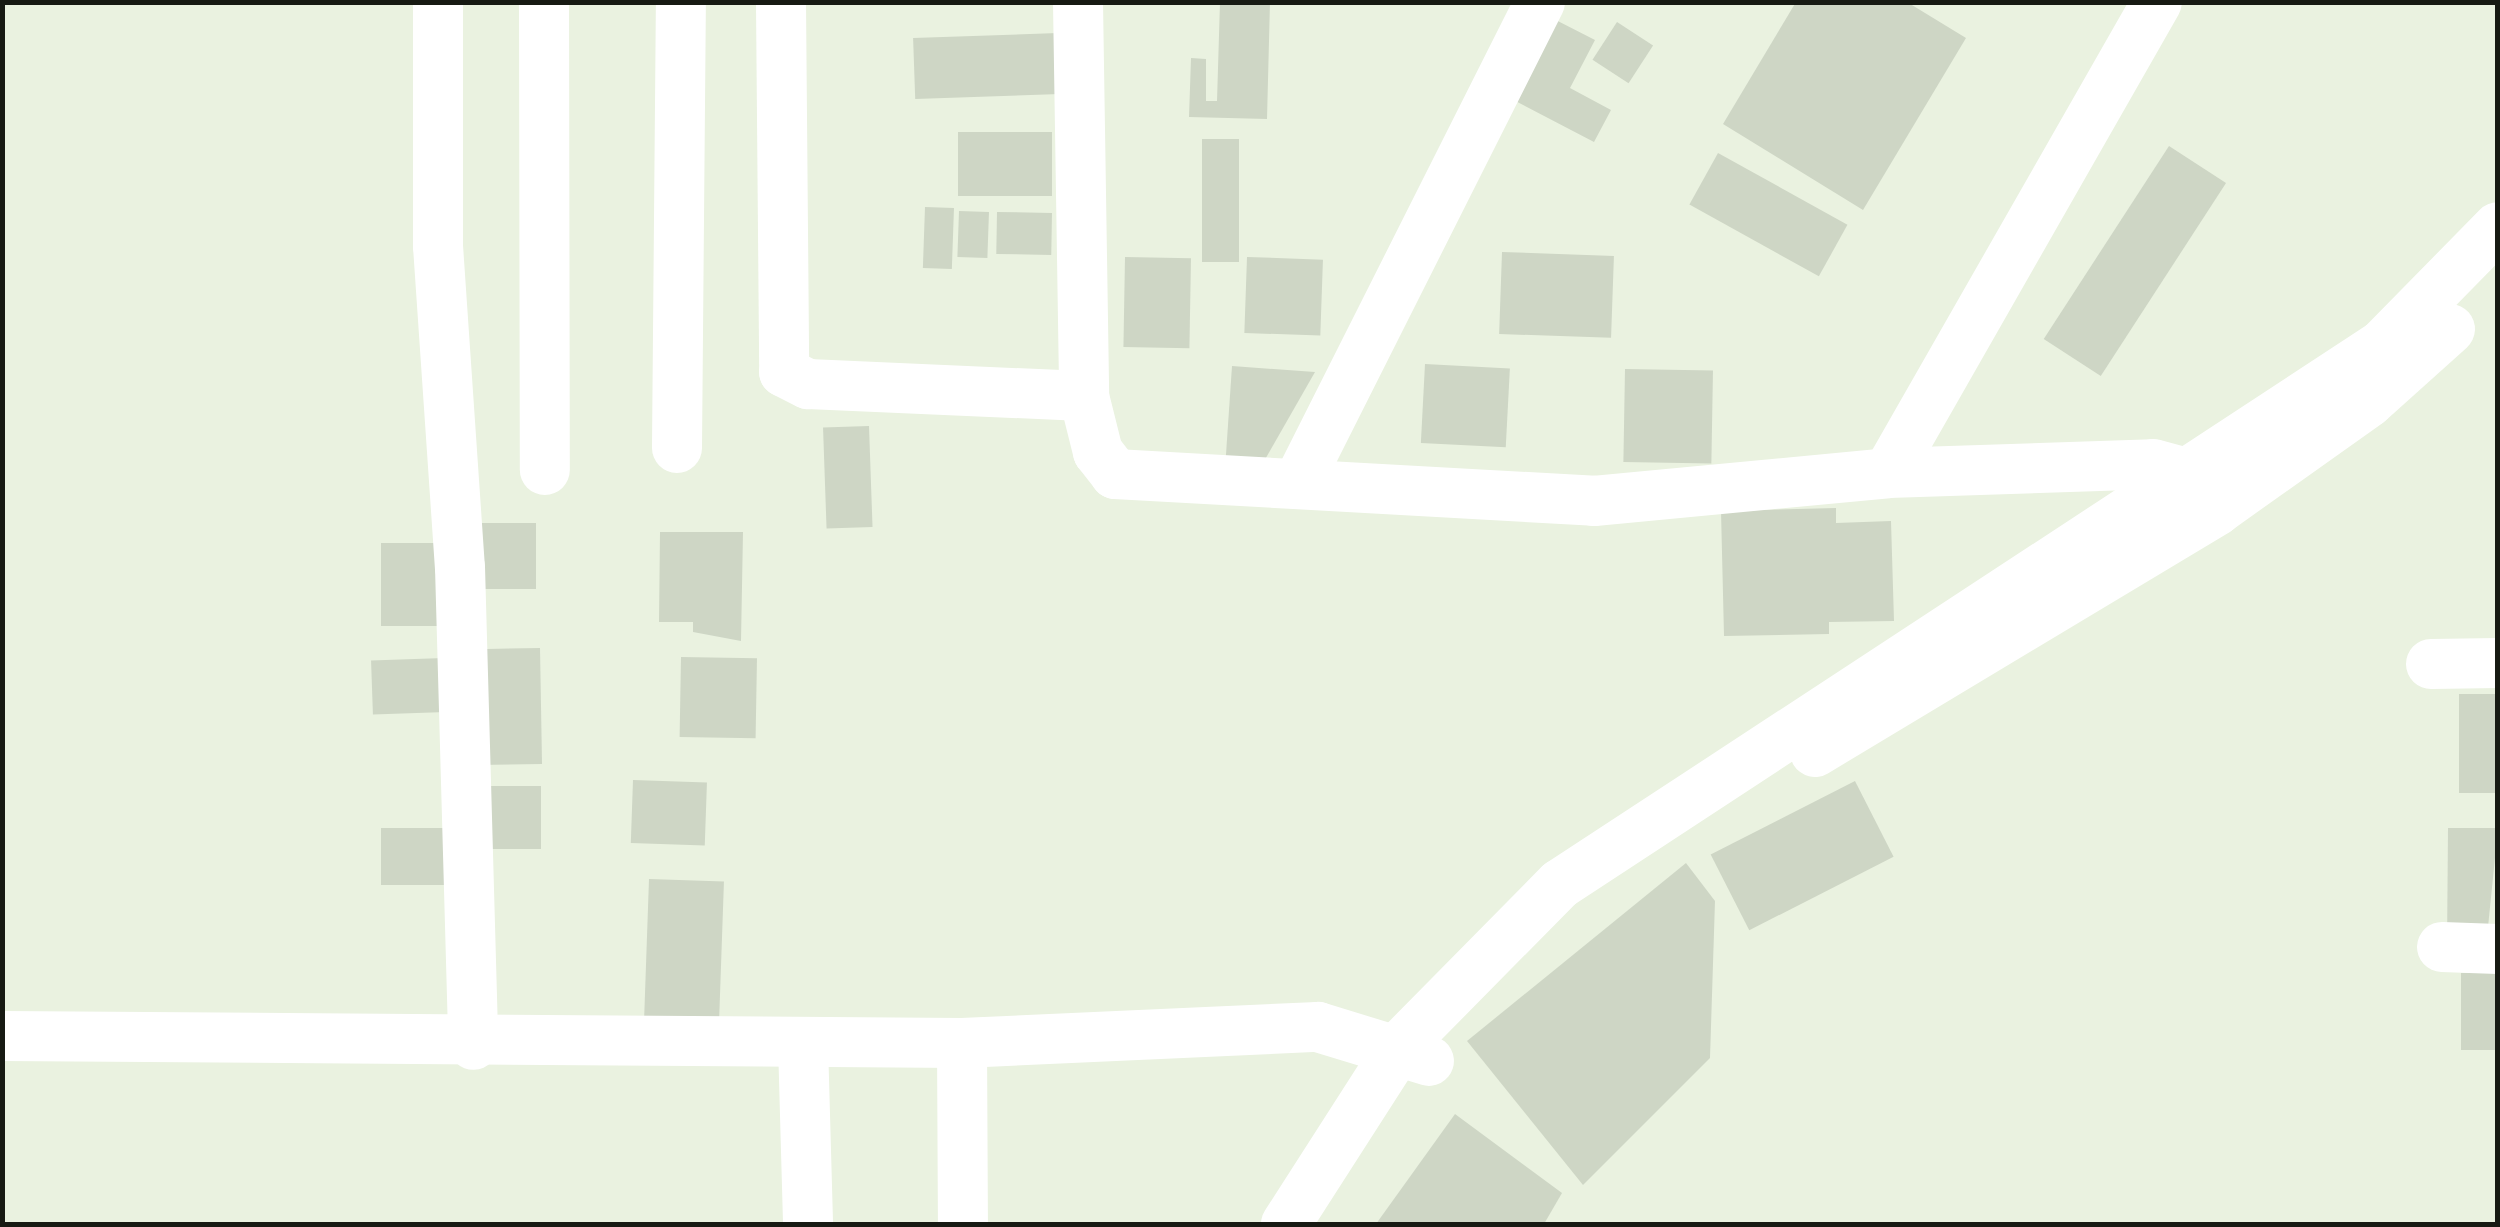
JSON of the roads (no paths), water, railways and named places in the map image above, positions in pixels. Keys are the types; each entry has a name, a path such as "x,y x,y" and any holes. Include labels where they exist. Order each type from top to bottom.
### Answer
{"street":[{"path":"438,2 438,264 460,567 473,1044"},
{"path":"544,2 546,470"},
{"path":"676,448 681,2"},
{"path":"781,2 784,372 808,384 1084,396"},
{"path":"1078,2 1084,396 1098,452 1116,474 1300,479 1594,501 1888,473 2153,464 2205,493"},
{"path":"1300,479 1540,2"},
{"path":"1888,473 2157,2"},
{"path":"2205,493 2421,314 2498,227"},
{"path":"1321,1224 1465,970 1591,861 2205,493 2369,402 2498,278"},
{"path":"2432,664 2498,663"},
{"path":"2442,948 2498,949"},
{"path":"2,1036 473,1044 962,1043 1318,1027 1415,1053"},
{"path":"802,1043 808,1224"},
{"path":"962,1043 964,1224"},
{"path":"1286,1224 1415,1053"}]}
